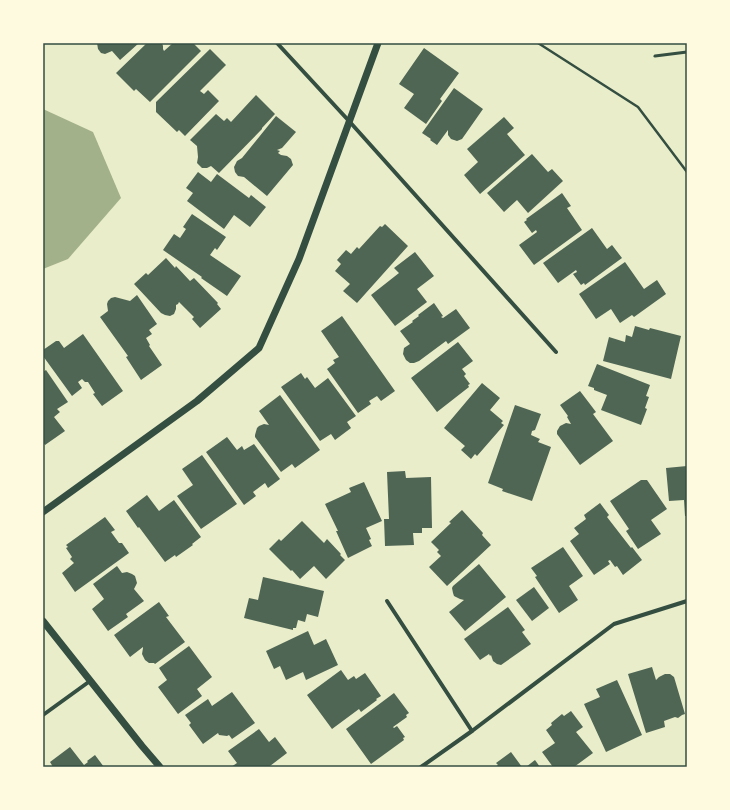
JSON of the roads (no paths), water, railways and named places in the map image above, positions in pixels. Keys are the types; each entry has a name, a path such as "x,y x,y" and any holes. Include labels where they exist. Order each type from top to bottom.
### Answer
{"street":[{"path":"277,43 556,352"},
{"path":"43,512 197,401 260,348 299,259 378,43"},
{"path":"387,601 472,731"},
{"path":"421,767 472,731 614,624 687,601"},
{"path":"43,621 160,767"},
{"path":"43,715 90,681"}],"lane":[{"path":"655,56 687,52"}]}
